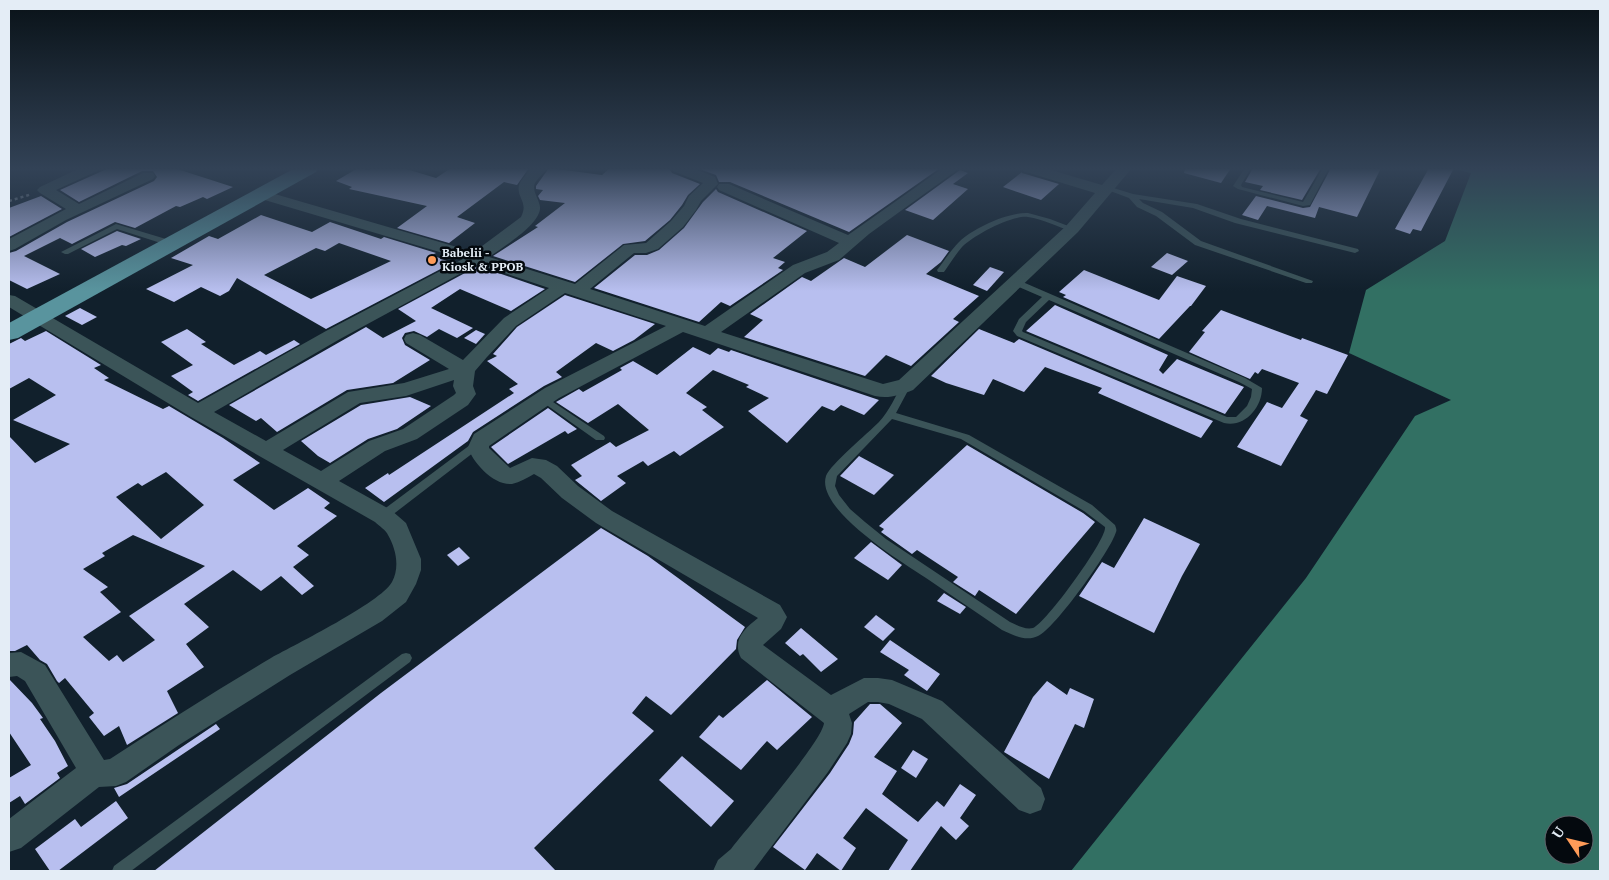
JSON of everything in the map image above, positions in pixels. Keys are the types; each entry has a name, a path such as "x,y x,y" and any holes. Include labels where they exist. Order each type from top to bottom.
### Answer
{"highway":[{"path":"9,333 237,209"}],"street":[{"path":"311,209 477,258 864,387 882,391 894,390 906,385 1072,229 1089,209"},
{"path":"198,412 333,335 477,258 527,220 532,209"},
{"path":"267,450 355,397 406,388 465,370 510,322 570,289 630,248 652,246 677,224 689,209"},
{"path":"776,209 850,242"},
{"path":"706,334 799,270 833,256 895,209"},
{"path":"9,246 60,217 78,210"},
{"path":"9,300 198,412 383,516 398,529 409,559 409,570 404,584 397,595 373,613 169,736 116,772 104,774 95,772 35,673 21,664 9,665"},
{"path":"683,326 544,399 490,432 478,444 479,450 500,473 511,476 532,466 543,468 589,508 766,610 774,617 769,626 753,637 749,645 750,650 831,710 838,723 837,734 818,762 742,860 729,871"},
{"path":"413,339 465,370"},
{"path":"323,482 378,446 410,434 461,400 466,394 463,386 465,370"},
{"path":"831,710 864,690 892,692 926,707 942,717 974,750 1030,800"},
{"path":"10,837 95,772"}],"lane":[{"path":"1149,209 1159,214 1198,243 1309,282"},
{"path":"1203,209 1238,221 1355,251"},
{"path":"941,270 960,246 970,238 1010,218 1024,214 1072,229"},
{"path":"66,252 116,226 173,244"},
{"path":"1015,282 1242,380 1257,388 1256,398 1243,417 1233,422 1224,420 1020,334 1017,331 1022,321 1047,297"},
{"path":"890,415 965,437 1088,508 1110,525 1111,531 1105,543 1054,616 1038,632 1029,634 1006,626 882,542 838,501 832,490 830,483 832,474 890,415 901,401 906,385"},
{"path":"544,399 600,438"},
{"path":"383,516 478,444"},
{"path":"119,871 406,658"}],"shaded area":[{"path":"1457,209 1600,209 1600,871 1071,871 1306,578 1415,416 1451,400 1349,353 1366,290 1445,241"}],"building":[{"path":"9,209 62,209 9,237"},
{"path":"94,209 170,209 135,228 115,222 72,244 60,238 24,256 60,274 27,289 9,280 9,253 16,251 67,222"},
{"path":"423,209 468,209 457,217 475,223 449,243 397,228"},
{"path":"557,209 679,209 670,220 645,241 623,244 575,282 493,256 538,227 535,226"},
{"path":"698,209 757,209 807,231 773,258 785,262 778,268 783,270 730,306 721,302 699,322 594,288 635,255 647,255 659,250 684,228"},
{"path":"794,209 882,209 849,232"},
{"path":"906,209 945,209 933,220 905,210"},
{"path":"1246,209 1265,209 1258,220 1242,215"},
{"path":"1279,209 1318,209 1315,218"},
{"path":"1327,209 1361,209 1357,217"},
{"path":"1406,209 1432,209 1421,231 1413,229 1410,234 1395,229"},
{"path":"261,215 312,232 330,222 381,239 384,237 436,253 432,255 452,263 326,329 237,278 229,291 220,296 201,287 174,302 146,289 193,265 171,258 209,236 218,239","holes":["339,243 391,261 311,299 264,275 316,248 325,251"]},
{"path":"117,231 141,239 95,257 81,249"},
{"path":"907,235 949,251 941,262 926,274 979,296 953,319 959,322 911,366 886,355 865,376 744,337 763,320 750,314 802,277 811,281 844,258 865,267"},
{"path":"1167,253 1188,261 1172,275 1151,267"},
{"path":"478,266 545,289 511,311 460,289 431,308 473,328 457,338 439,329 427,337 414,331 405,333 402,338 405,345 430,360 393,383 347,390 277,432 261,418 256,421 229,405 366,327 383,338 416,321 398,309"},
{"path":"990,267 1004,272 987,291 973,285"},
{"path":"1084,270 1159,300 1177,276 1206,286 1191,306 1159,339 1063,297 1066,295 1059,292"},
{"path":"565,295 655,324 634,340 613,351 596,343 556,372 562,377 544,386 473,432 468,441 384,502 365,488 388,473 389,475 514,393 509,389 518,384 487,361 497,356 493,354 517,327"},
{"path":"1055,305 1168,355 1159,370 1163,374 1177,359 1244,387 1225,414 1026,331"},
{"path":"80,308 97,317 82,325 65,316"},
{"path":"1221,310 1301,340 1302,338 1348,355 1327,394 1316,390 1300,416 1308,420 1281,466 1237,447 1267,402 1282,408 1299,383 1262,369 1258,374 1255,372 1250,379 1189,352 1205,332 1202,331"},
{"path":"187,329 206,342 201,344 234,365 260,351 266,355 294,340 300,344 198,401 188,395 193,392 171,376 193,365 161,342"},
{"path":"979,329 1014,343 1019,339 1213,421 1201,438 1098,393 1102,388 1045,367 1024,392 993,379 984,395 946,383 931,376"},
{"path":"476,330 485,334 476,344 464,338"},
{"path":"46,331 101,365 94,368 109,378 104,380 163,409 169,406 223,438 260,463 233,480 274,510 308,488 330,503 324,508 337,516 297,546 309,555 293,567 314,586 302,595 281,576 261,591 233,570 184,604 209,627 186,644 204,667 167,691 178,713 127,745 119,726 104,736 89,717 94,713 65,678 59,683 47,664 40,660 27,645 15,651 9,651 9,436 35,463 70,444 13,420 56,395 29,378 9,389 9,344 21,338 25,341","holes":["166,472 204,505 161,539 116,497 138,483 142,486","133,535 205,566 129,616 155,640 123,662 117,655 109,661 83,637 121,612 100,592 108,587 83,569 105,556 102,553"]},
{"path":"693,347 710,355 718,348 729,352 731,350 879,400 864,415 841,405 834,411 822,406 787,443 748,411 769,398 746,387 749,385 713,370 686,393 707,407 702,410 724,427 680,456 674,451 648,466 643,461 617,476 626,483 601,501 575,480 582,476 571,465 610,442 616,447 649,430 618,404 588,423 556,402 579,389 583,392 622,370 620,368 633,361 657,375"},
{"path":"410,397 431,406 397,429 368,439 330,463 318,456 301,441 361,405"},
{"path":"548,408 577,429 568,434 565,431 508,464 491,447"},
{"path":"967,445 1083,513 1095,522 1016,614 979,590 975,596 953,582 958,577 917,550 912,554 881,532 884,529 879,526"},
{"path":"859,456 894,475 874,495 840,476"},
{"path":"1144,518 1200,544 1154,633 1079,596 1102,562 1114,568"},
{"path":"601,528 648,556 745,627 737,640 736,649 671,715 646,696 632,713 654,731 534,848 556,871 154,871 381,693"},
{"path":"871,542 902,565 888,580 854,558"},
{"path":"459,547 470,558 458,566 447,555"},
{"path":"944,593 966,607 960,614 937,601"},
{"path":"876,615 895,629 883,641 864,627"},
{"path":"801,628 838,659 821,672 803,654 800,656 785,643"},
{"path":"890,640 940,674 927,691 904,675 909,670 880,652"},
{"path":"9,679 32,703 43,718 40,719 55,741 68,766 57,773 60,778 25,804 20,796 9,803 9,778 31,765 9,732"},
{"path":"767,680 812,717 777,750 767,741 741,770 699,737 719,715 723,718"},
{"path":"1047,681 1067,695 1070,688 1094,699 1084,728 1075,724 1049,779 1004,752 1033,697"},
{"path":"870,704 880,704 902,723 874,757 897,771 882,794 918,822 937,801 944,807 960,784 976,795 960,818 969,826 956,840 941,826 910,871 888,871 908,840 866,808 843,838 856,848 841,871 817,853 805,870 773,847 830,773 849,744 853,734 854,722"},
{"path":"216,724 220,729 119,797 114,788 127,784"},
{"path":"913,750 928,759 916,778 901,768"},
{"path":"682,756 734,801 711,827 659,780"},
{"path":"116,801 128,818 58,871 50,871 35,849 75,819 81,827"}],"place":[{"name":"Babelii - Kiosk & PPOB","path":"432,260"}]}
